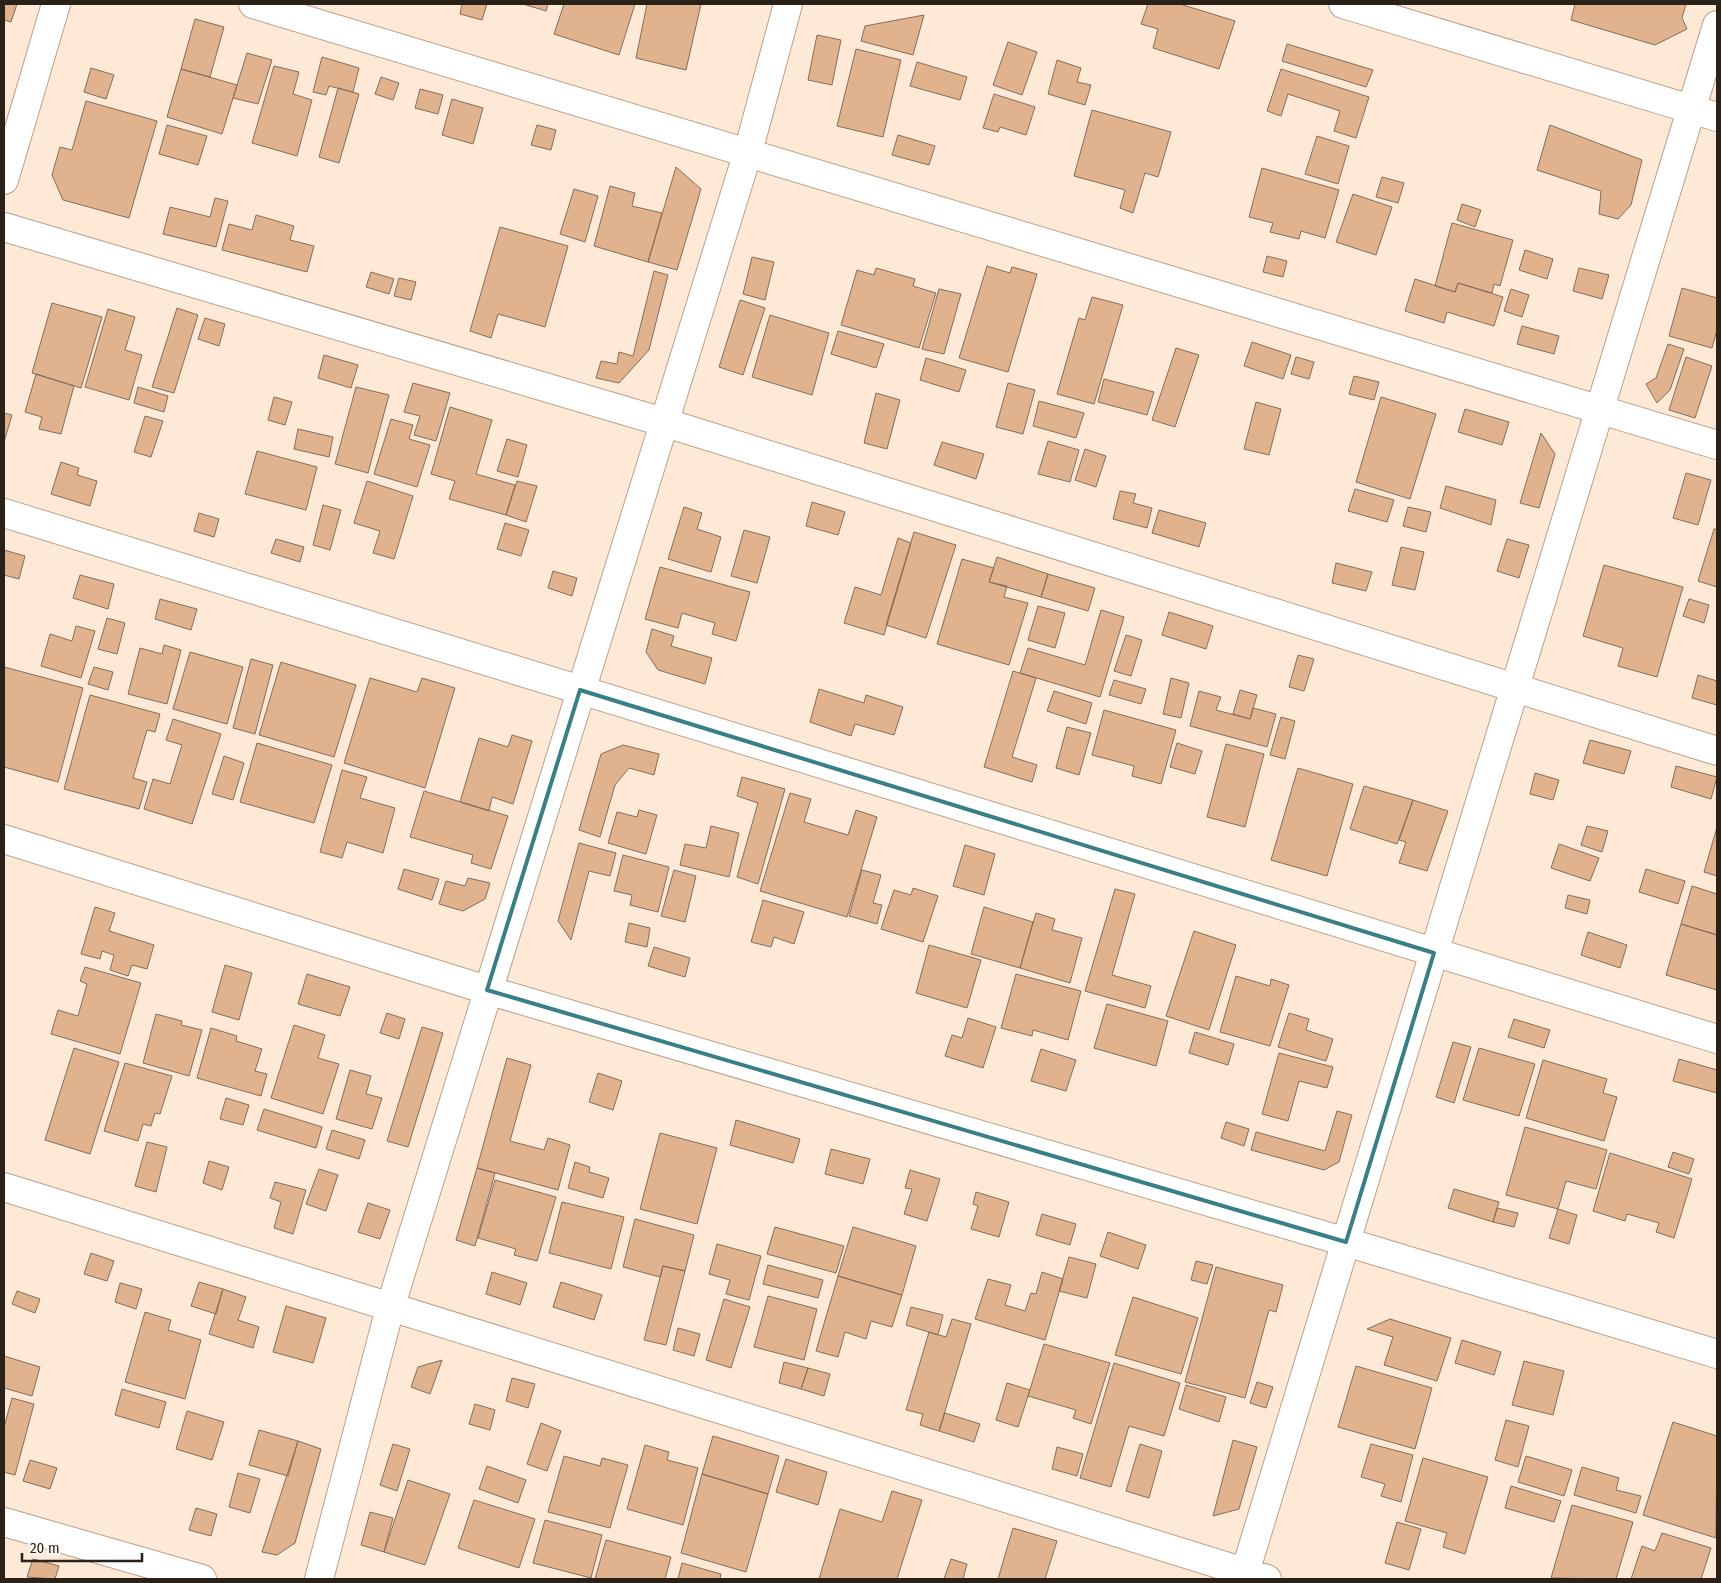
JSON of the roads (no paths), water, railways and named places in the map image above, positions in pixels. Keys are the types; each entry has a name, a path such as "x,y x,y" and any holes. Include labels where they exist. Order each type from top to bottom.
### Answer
{"street":[{"path":"4,180 56,4"},
{"path":"253,4 1717,445"},
{"path":"319,1579 390,1308 748,152 788,4"},
{"path":"1343,4 1704,113"},
{"path":"4,1188 1251,1577 1346,1242 1600,410 1704,113 1717,25"},
{"path":"4,227 663,422 1717,751"},
{"path":"4,513 1434,954 1717,1039"},
{"path":"4,839 487,990 1346,1242 1717,1354"},
{"path":"4,1522 202,1579"}]}
